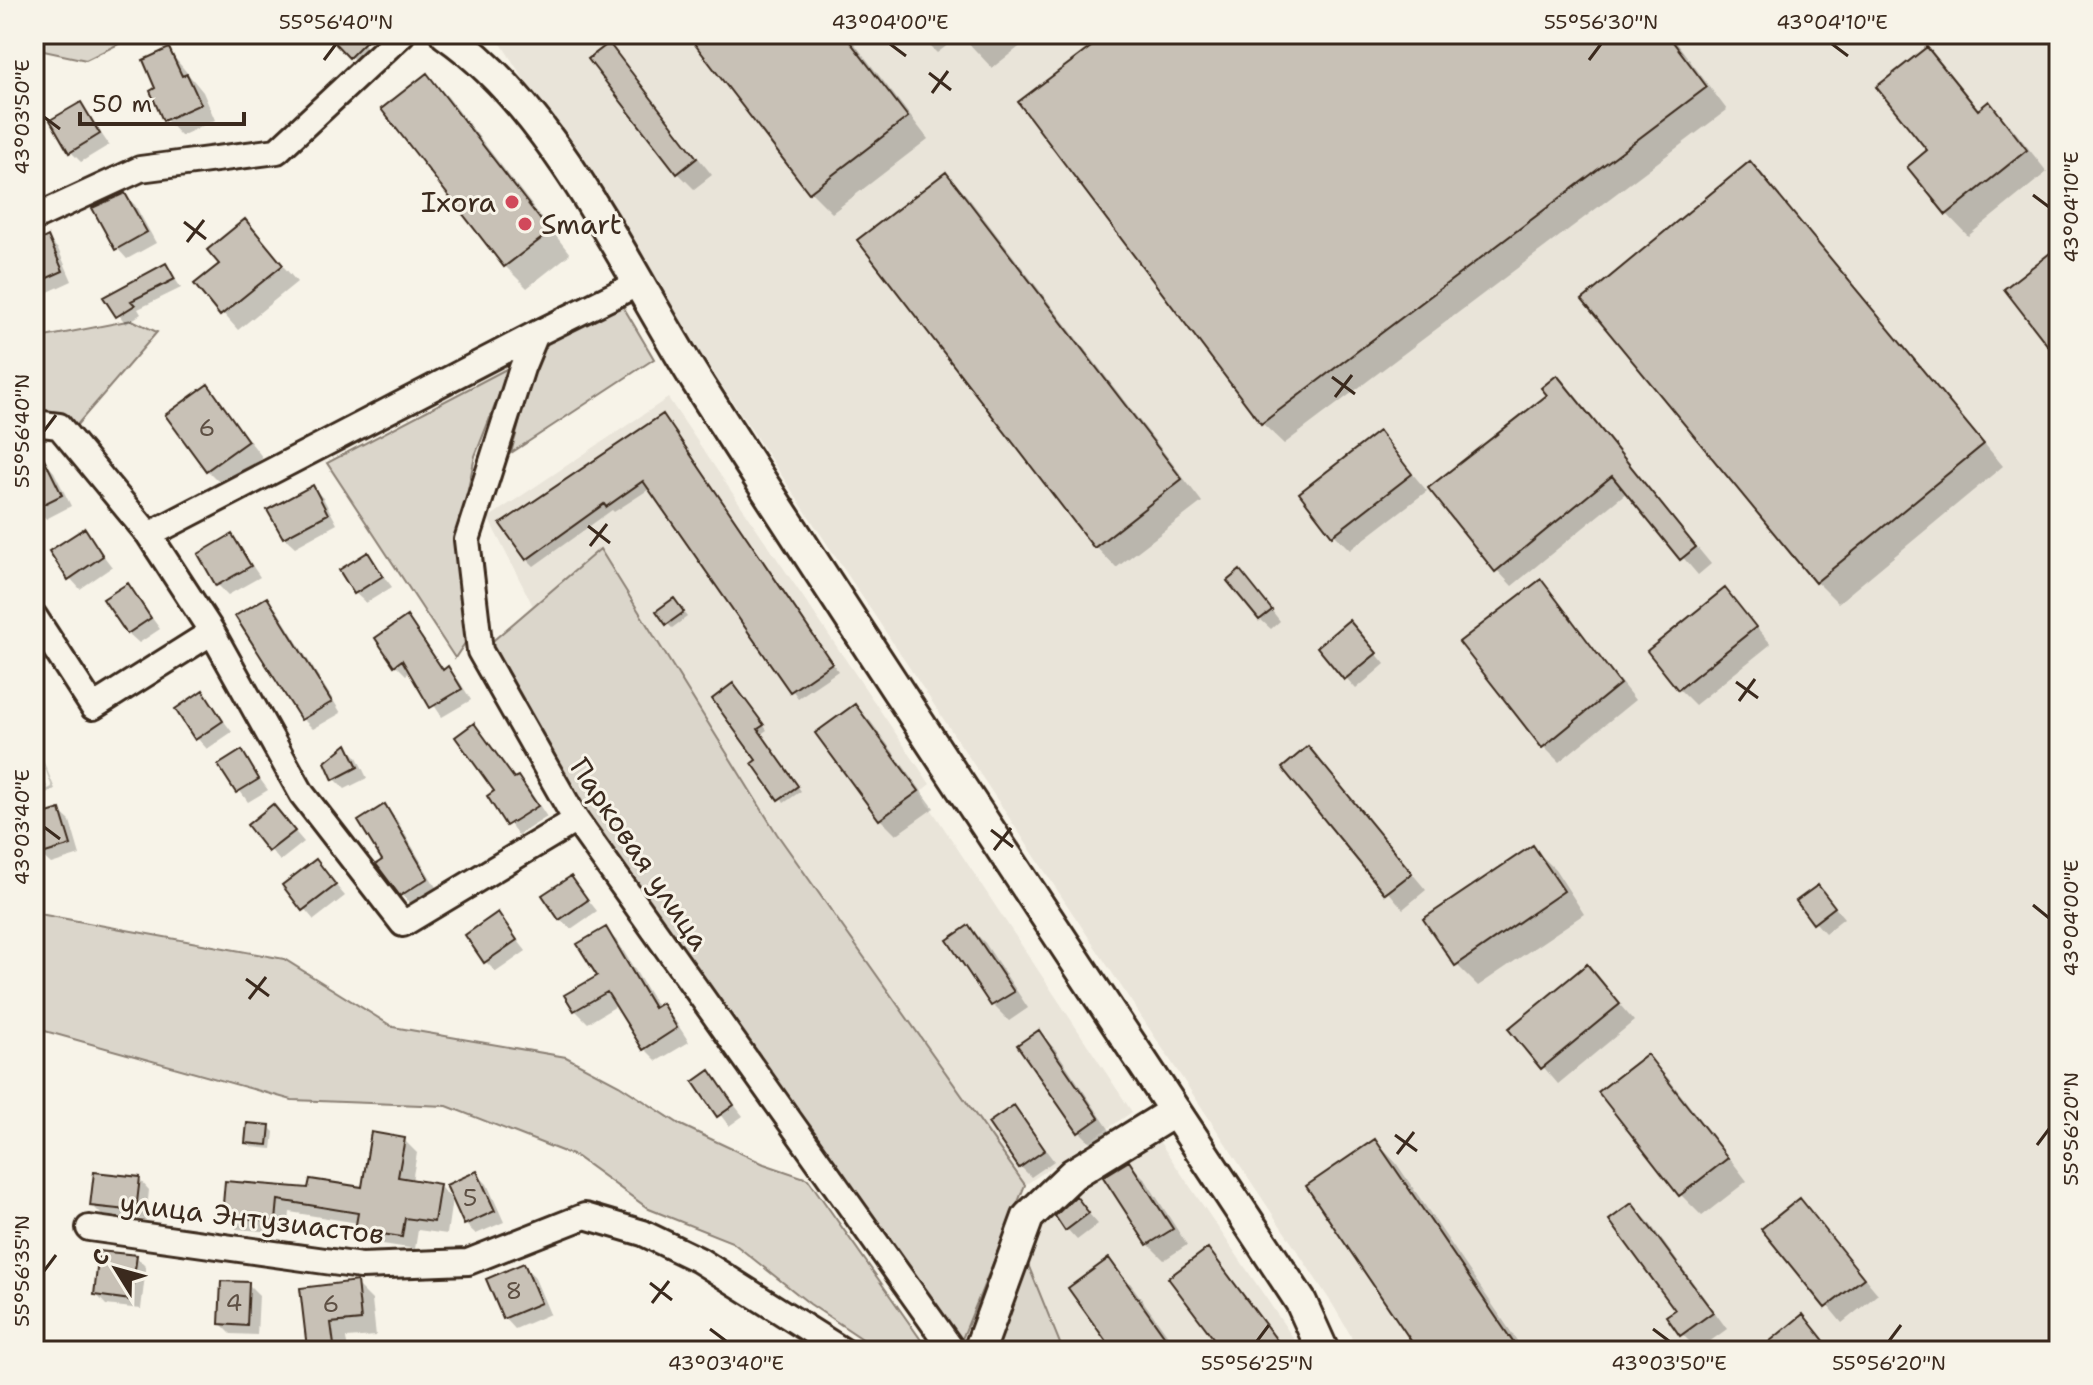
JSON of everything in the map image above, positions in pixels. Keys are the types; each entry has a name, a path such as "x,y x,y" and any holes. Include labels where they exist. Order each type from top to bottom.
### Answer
{"street":[{"path":"34,218 140,169 277,151 402,34"},
{"path":"446,34 467,48 524,106 585,196 708,399 1301,1302 1323,1351"},
{"path":"149,535 637,284"},
{"name":"Парковая улица","path":"536,334 522,368 467,540 480,651 576,820 953,1351"},
{"path":"34,423 59,426 149,535 212,632 302,794 403,924 576,820"},
{"path":"34,616 93,707 212,632"},
{"path":"979,1351 1028,1217 1073,1174 1175,1111"},
{"name":"улица Энтузиастов","path":"89,1228 361,1266 468,1262 585,1216 643,1233 699,1260 843,1351"}],"shaded area":[{"path":"34,34 139,34 86,60 34,49"},
{"path":"488,34 2059,34 2059,1351 1353,1351 1351,1336 1333,1305 649,276 502,45"},
{"path":"621,303 654,359 511,453 532,376 546,342"},
{"path":"132,320 157,332 76,426 57,414 34,412 34,339"},
{"path":"510,367 475,456 457,542 467,640 455,658 327,463"},
{"path":"668,398 930,784 920,792 1132,1112 1025,1185 777,834 600,550 533,606 488,518"},
{"path":"600,549 777,834 1025,1185 960,1344 582,813 488,645"},
{"path":"34,913 284,959 393,1027 566,1057 619,1085 681,1125 764,1164 808,1179 926,1347 879,1350 810,1304 732,1242 649,1209 577,1157 447,1106 292,1100 34,1028"},
{"path":"1157,1138 1302,1351 1063,1351 1025,1257 1041,1218 1083,1183"},
{"path":"1025,1257 1063,1351 993,1351"}],"building":[{"path":"326,34 373,34 349,58"},
{"path":"687,34 844,34 908,117 809,193"},
{"path":"1108,34 1667,34 1707,87 1261,424 1018,102"},
{"path":"609,43 697,158 677,174 588,59"},
{"path":"1927,47 1978,110 1989,101 2027,150 1946,215 1907,167 1927,150 1876,87"},
{"path":"169,48 182,76 187,74 201,104 163,121 150,91 155,88 143,60"},
{"path":"427,73 550,232 504,267 381,109"},
{"path":"81,102 100,134 69,153 50,120"},
{"path":"1750,161 1984,444 1815,583 1582,300"},
{"path":"946,172 1182,479 1094,548 857,240"},
{"path":"125,193 147,232 115,250 92,208"},
{"path":"245,219 283,265 220,316 194,284 219,264 207,250"},
{"path":"48,236 63,271 34,284 34,243"},
{"path":"2059,246 2059,360 2004,289"},
{"path":"166,263 175,279 131,301 135,305 116,317 103,297"},
{"path":"1557,375 1696,547 1680,560 1612,476 1495,572 1428,488 1547,395 1541,388"},
{"path":"208,384 248,441 206,471 165,415"},
{"path":"663,414 832,663 790,692 643,481 606,507 604,504 526,560 500,524"},
{"path":"1379,431 1412,474 1332,536 1299,493"},
{"path":"34,438 62,495 34,509"},
{"path":"313,485 328,514 283,538 267,510"},
{"path":"85,528 103,556 68,580 49,551"},
{"path":"232,534 251,566 216,586 198,554"},
{"path":"368,552 383,576 354,594 339,570"},
{"path":"1240,570 1272,610 1259,620 1227,581"},
{"path":"1541,579 1620,684 1542,748 1459,642"},
{"path":"128,583 151,618 127,634 103,599"},
{"path":"1725,588 1756,627 1678,690 1647,651"},
{"path":"267,597 332,702 301,720 235,616"},
{"path":"674,598 684,612 666,625 656,611"},
{"path":"407,616 443,670 448,666 462,689 430,708 402,660 394,666 375,638"},
{"path":"1349,620 1377,653 1344,680 1317,647"},
{"path":"733,683 764,725 758,729 798,786 778,800 752,763 756,760 712,699"},
{"path":"203,690 223,721 195,740 175,709"},
{"path":"855,704 919,791 879,820 815,733"},
{"path":"474,723 514,778 518,776 538,806 506,826 487,796 494,791 455,737"},
{"path":"347,744 358,767 333,780 325,762"},
{"path":"1308,746 1412,873 1385,894 1282,768"},
{"path":"242,750 259,779 236,793 218,765"},
{"path":"273,804 295,831 268,852 247,825"},
{"path":"385,804 428,878 400,896 376,864 382,860 358,821"},
{"path":"60,809 71,845 39,855 34,817"},
{"path":"1533,845 1564,891 1455,966 1423,919"},
{"path":"316,859 336,885 302,911 282,885"},
{"path":"571,876 588,900 559,920 542,895"},
{"path":"1818,885 1835,907 1813,924 1796,901"},
{"path":"498,912 517,940 484,963 465,935"},
{"path":"969,925 1014,992 991,1006 947,940"},
{"path":"606,927 654,1008 662,1003 677,1028 643,1050 607,992 574,1011 564,995 597,976 577,944"},
{"path":"1587,964 1620,1004 1541,1069 1508,1029"},
{"path":"1039,1030 1099,1118 1078,1133 1017,1045"},
{"path":"1647,1054 1728,1158 1679,1196 1598,1092"},
{"path":"710,1070 734,1105 717,1117 693,1082"},
{"path":"1014,1105 1045,1150 1019,1168 988,1123"},
{"path":"247,1123 270,1125 268,1145 245,1143"},
{"path":"371,1132 405,1138 398,1177 440,1184 434,1222 405,1218 402,1237 355,1230 358,1213 278,1200 276,1221 222,1216 225,1181 308,1188 310,1179 362,1187"},
{"path":"1375,1139 1519,1351 1418,1351 1306,1186"},
{"path":"1129,1161 1173,1229 1147,1245 1103,1177"},
{"path":"477,1171 495,1211 464,1225 446,1185"},
{"path":"94,1172 140,1177 136,1211 90,1206"},
{"path":"1076,1196 1089,1213 1065,1231 1055,1216"},
{"path":"1800,1198 1864,1278 1825,1308 1761,1229"},
{"path":"1632,1203 1713,1312 1680,1336 1666,1316 1675,1310 1609,1220"},
{"path":"1208,1248 1285,1351 1223,1351 1168,1278"},
{"path":"99,1251 137,1255 131,1300 94,1295"},
{"path":"1109,1258 1175,1351 1113,1351 1068,1288"},
{"path":"524,1263 541,1303 503,1319 486,1279"},
{"path":"221,1281 249,1282 247,1326 219,1324"},
{"path":"357,1281 361,1320 331,1323 334,1345 307,1348 300,1288"},
{"path":"1803,1314 1825,1342 1815,1351 1758,1351"}],"place":[{"name":"Ixora","path":"512,202"},
{"name":"Smart","path":"525,224"}]}
